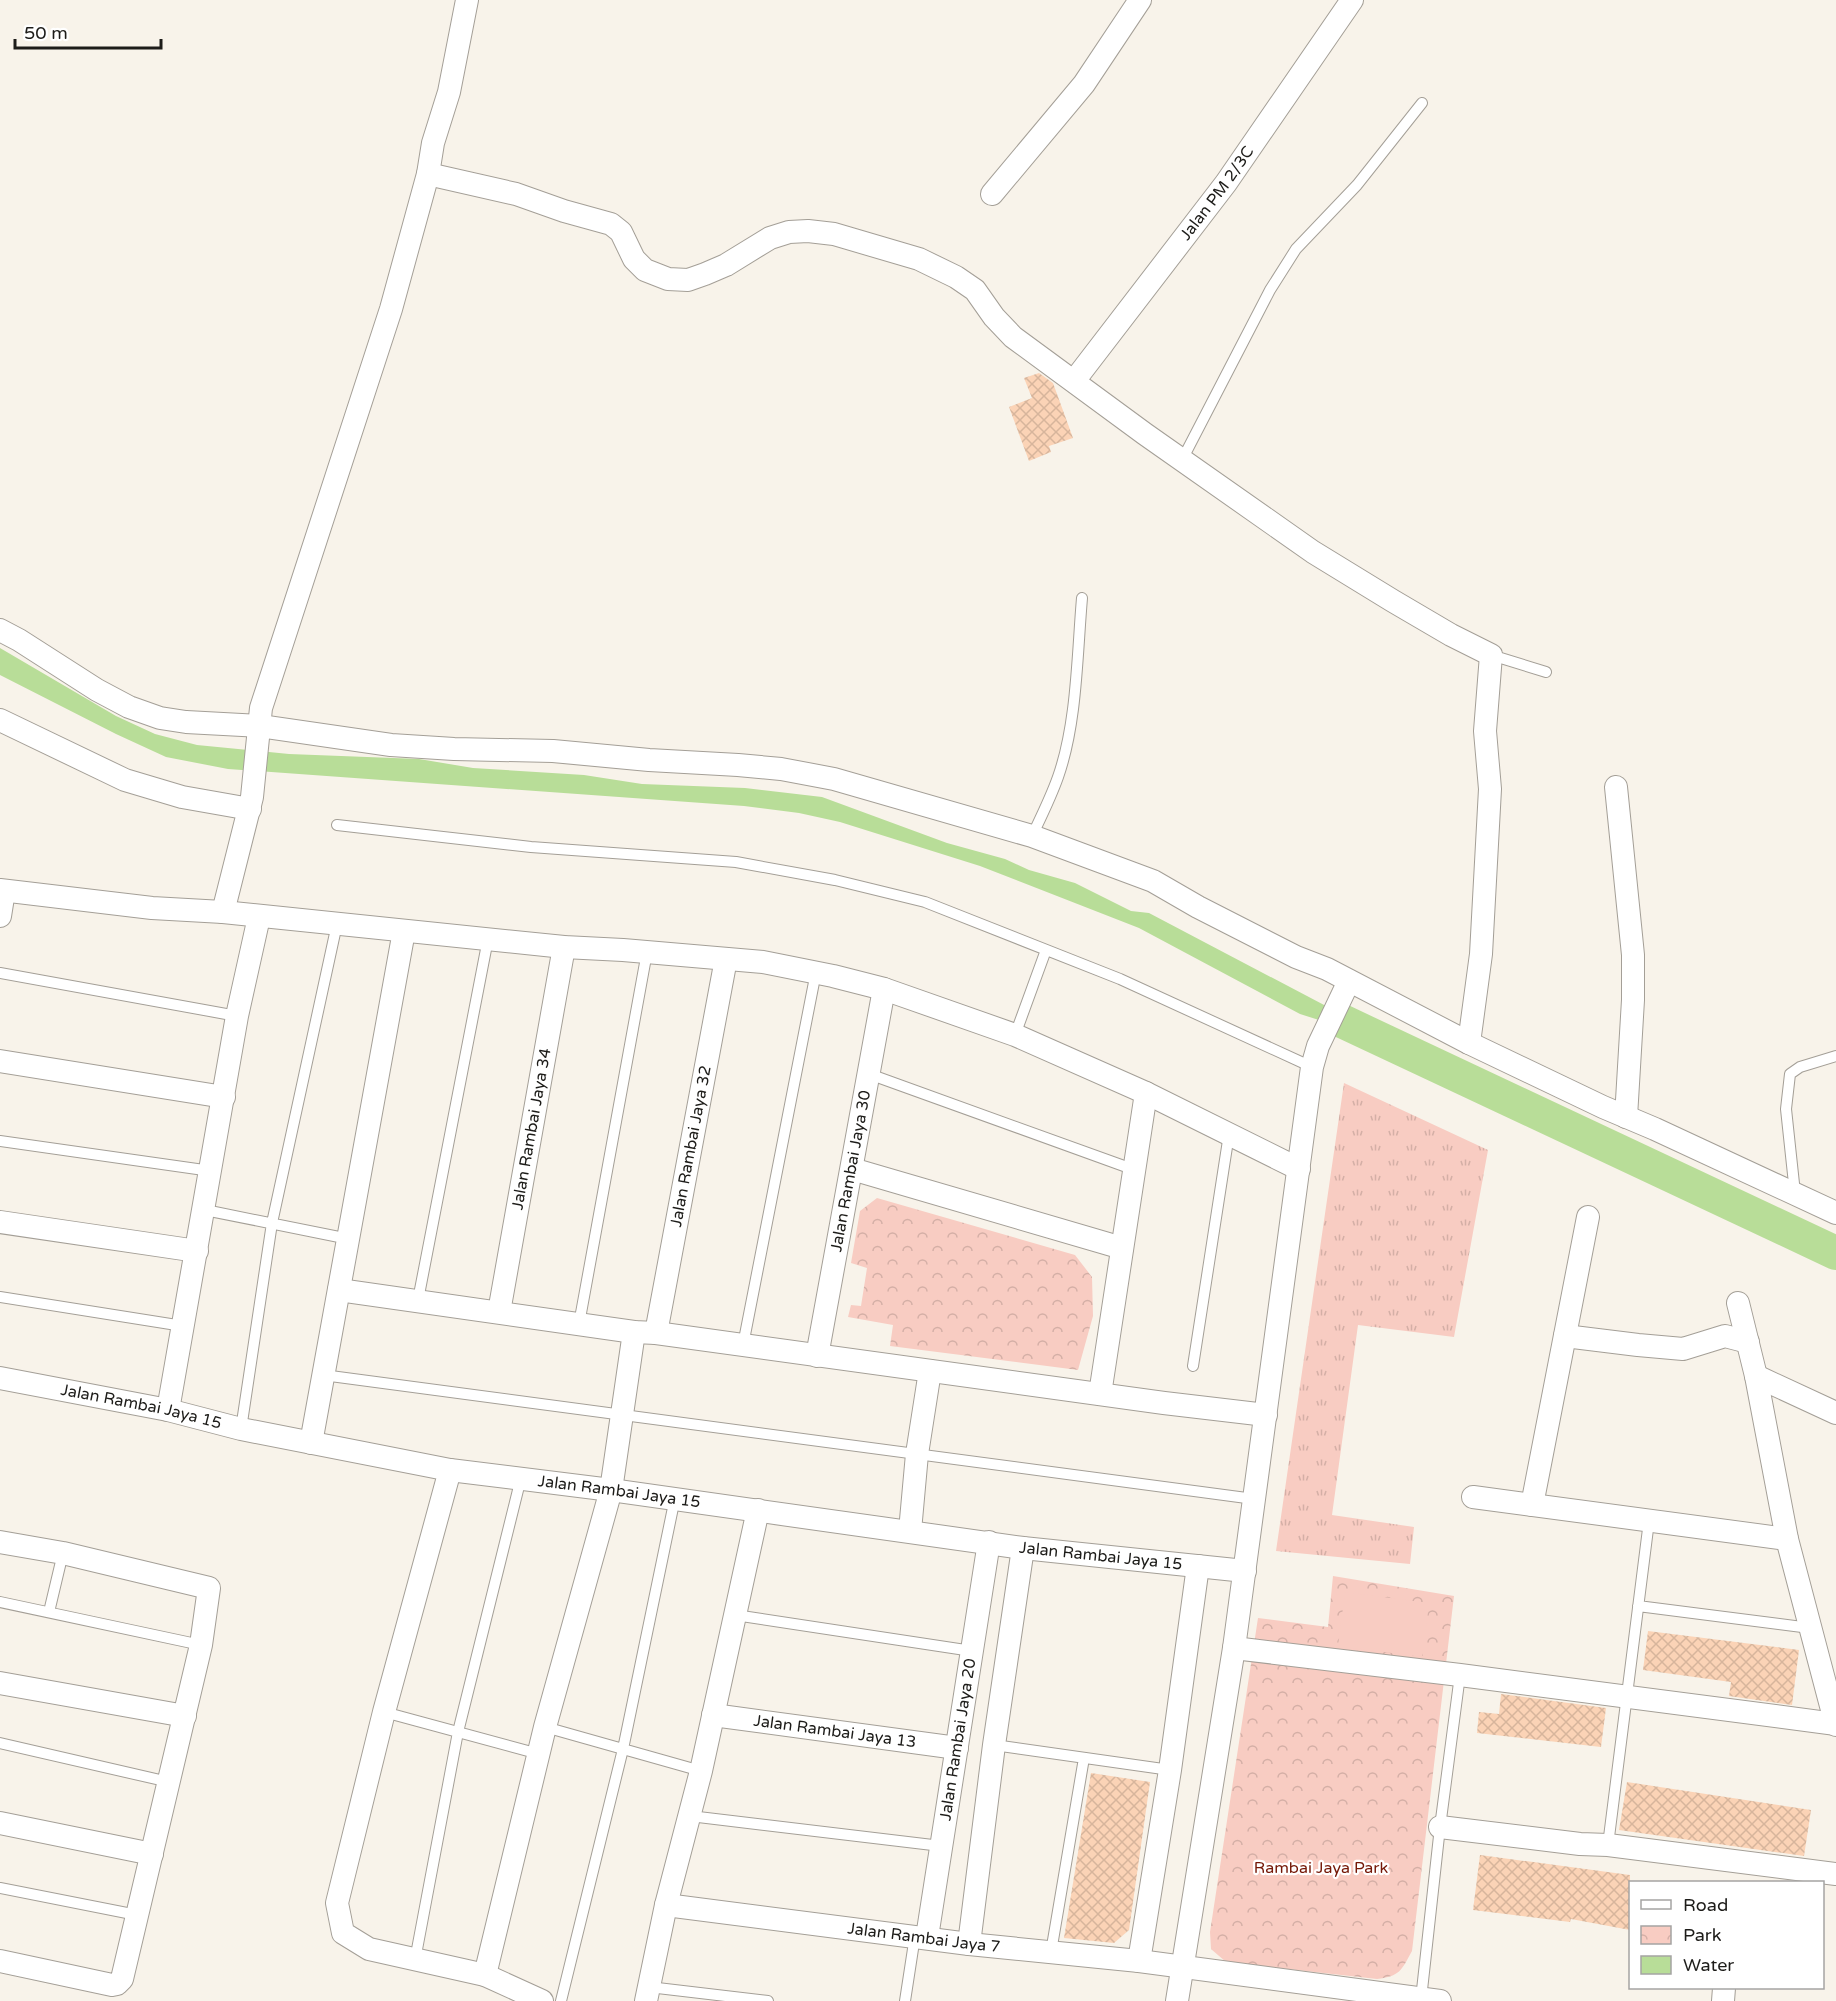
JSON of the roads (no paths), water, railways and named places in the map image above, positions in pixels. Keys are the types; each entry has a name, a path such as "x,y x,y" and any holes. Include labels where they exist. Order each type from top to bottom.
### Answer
{"street":[{"path":"223,912 251,803 261,708 373,370 428,174 433,143 449,92 467,0"},
{"path":"992,194 1084,84 1140,0"},
{"name":"Jalan PM 2/3C","path":"1074,381 1226,183 1352,0"},
{"path":"428,174 516,194 611,224 621,232 634,259 645,270 668,279 688,280 705,274 726,265 770,238 798,231 834,234 919,259 956,277 975,290 994,317 1013,337 1182,460 1323,558 1393,602 1451,635 1491,654 1485,731 1490,789 1483,930 1469,1043"},
{"path":"0,630 97,690 160,718 259,735 454,749 553,751 781,769 834,779 1032,837 1152,881 1287,952 1327,969 1346,989 1469,1043 1836,1213"},
{"path":"0,720 125,780 182,797 251,803"},
{"path":"1616,788 1633,955 1633,1000 1626,1117"},
{"path":"0,916 2,890 152,908 223,912 564,947 763,962 816,972 884,989 1015,1035 1146,1093 1299,1169"},
{"path":"168,1410 205,1210 237,1016 259,917"},
{"path":"311,1443 404,931"},
{"name":"Jalan Rambai Jaya 34","path":"499,1312 564,947"},
{"name":"Jalan Rambai Jaya 32","path":"485,1975 545,1727 611,1490 623,1414 645,1333 726,959"},
{"name":"Jalan Rambai Jaya 30","path":"818,1356 884,989"},
{"path":"1177,2001 1234,1648 1315,1057 1346,989"},
{"path":"0,1061 224,1097"},
{"path":"1100,1394 1146,1093"},
{"path":"852,1169 1122,1248"},
{"path":"1532,1505 1588,1217"},
{"path":"0,1222 197,1251"},
{"path":"339,1290 1266,1415"},
{"path":"1234,1648 1460,1675 1836,1725 1787,1539 1756,1376 1738,1303"},
{"path":"1565,1336 1683,1349 1725,1336 1748,1342"},
{"path":"910,1532 917,1454 930,1371"},
{"path":"1756,1376 1836,1413"},
{"name":"Jalan Rambai Jaya 15","path":"0,1378 168,1410 241,1429 450,1470 675,1498 1023,1548 1245,1571"},
{"path":"450,1470 384,1712 338,1903 343,1933 369,1949 485,1975 542,2001"},
{"path":"1473,1497 1787,1539"},
{"path":"647,1994 666,1905 701,1771 758,1510"},
{"path":"0,1542 63,1553 209,1588 201,1645 122,1979 112,1985 0,1961"},
{"name":"Jalan Rambai Jaya 20","path":"921,1936 941,1846 989,1542"},
{"path":"969,1944 994,1745 1023,1548"},
{"path":"1139,1961 1170,1770 1198,1566"},
{"path":"0,1683 185,1716"},
{"name":"Jalan Rambai Jaya 13","path":"713,1715 957,1748"},
{"path":"0,1823 152,1854"},
{"path":"1440,1827 1580,1844 1608,1845 1740,1873 1836,1874"},
{"name":"Jalan Rambai Jaya 7","path":"666,1905 921,1936 969,1944 1139,1961 1427,2000"}],"lane":[{"path":"1182,460 1270,290 1296,249 1357,185 1422,103"},
{"path":"1032,837 1058,776 1067,739 1073,700 1082,598"},
{"path":"1491,654 1546,672"},
{"path":"338,825 531,847 736,862 836,880 925,902 1315,1057"},
{"path":"241,1429 272,1223 337,924"},
{"path":"418,1300 488,939"},
{"path":"1015,1035 1046,950"},
{"path":"579,1324 647,952"},
{"path":"743,1345 816,972"},
{"path":"0,973 237,1016"},
{"path":"1795,1194 1786,1109 1790,1074 1800,1067 1836,1056"},
{"path":"869,1074 1134,1170"},
{"path":"1193,1366 1229,1134"},
{"path":"0,1141 211,1171"},
{"path":"205,1210 349,1239"},
{"path":"0,1296 183,1326"},
{"path":"323,1376 1254,1499"},
{"path":"415,1960 458,1732 521,1478"},
{"path":"561,2001 623,1749 675,1498"},
{"path":"1608,1845 1649,1521"},
{"path":"49,1612 63,1553"},
{"path":"0,1602 201,1645"},
{"path":"1638,1606 1811,1628"},
{"path":"735,1616 972,1651"},
{"path":"1427,2000 1440,1827 1460,1675"},
{"path":"384,1712 539,1754"},
{"path":"545,1727 701,1771"},
{"path":"0,1743 169,1782"},
{"path":"994,1745 1170,1770"},
{"path":"1051,1952 1084,1758"},
{"path":"690,1816 941,1846"},
{"path":"0,1888 137,1915"},
{"path":"905,2001 921,1936"},
{"path":"647,1994 768,2001"}],"water":[{"path":"0,648 116,716 155,734 197,745 289,754 419,759 473,768 584,775 642,784 745,788 822,797 947,843 1005,859 1029,870 1075,883 1131,911 1149,913 1364,1026 1360,1033 1300,1014 1139,928 980,866 840,822 799,813 744,806 228,769 166,757 0,675"}],"waterway":[{"path":"1342,1021 1836,1253"}],"park label":[{"name":"Rambai Jaya Park","path":"1321,1868"}]}
